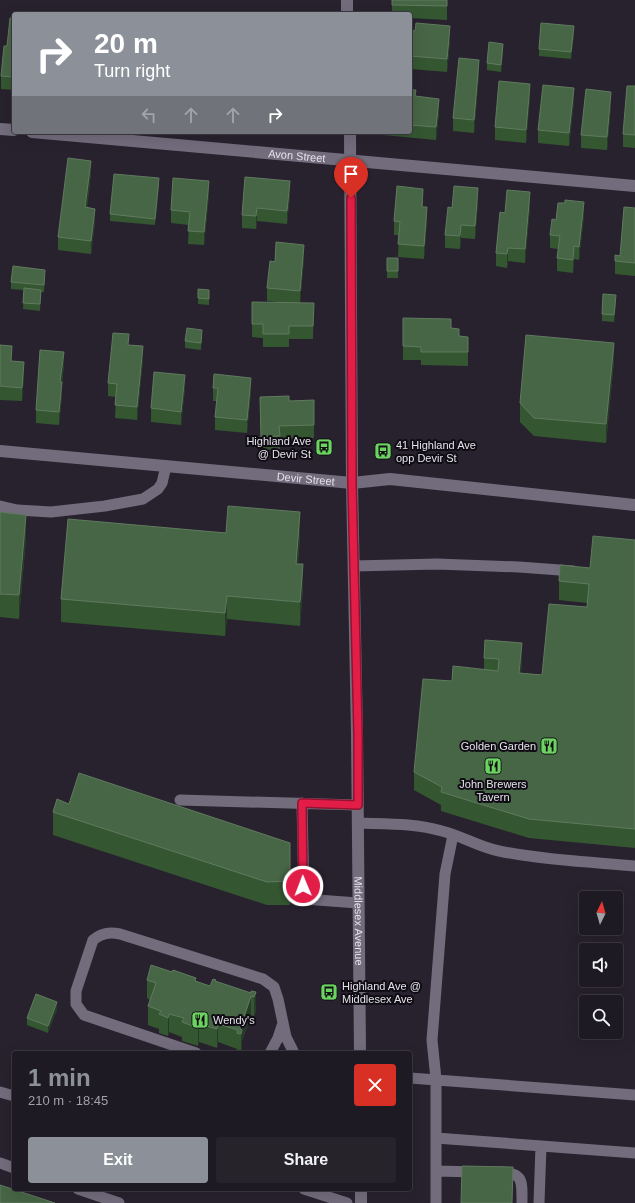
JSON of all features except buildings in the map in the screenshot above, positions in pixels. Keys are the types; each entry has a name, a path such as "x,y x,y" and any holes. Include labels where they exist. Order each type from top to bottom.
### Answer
{"street":[{"path":"347,0 348,12"},
{"path":"0,129 12,130"},
{"name":"Avon Street","path":"54,134 635,186"},
{"name":"Middlesex Avenue","path":"350,134 352,483 358,733 360,1051"},
{"name":"Devir Street","path":"0,451 352,483 390,479 635,505"},
{"path":"361,1191 361,1203"}],"lane":[{"path":"0,506 17,510 51,512 105,506 143,498 158,489 162,483 166,466"},
{"path":"354,566 437,564 514,566 585,571"},
{"path":"180,800 358,805"},
{"path":"302,803 304,899 358,903"},
{"path":"358,823 417,826 443,831 491,849 538,858 635,866"},
{"path":"436,1203 436,1079 432,1040 445,874 454,835"},
{"path":"190,1051 84,1015 76,1004 76,991 93,940 106,933 120,934 263,979 274,987 286,1037 293,1051"},
{"path":"271,1051 278,1038 283,1022"},
{"path":"412,1078 635,1095"},
{"path":"0,1092 12,1095"},
{"path":"436,1138 635,1153"},
{"path":"539,1203 541,1146"},
{"path":"0,1163 12,1167"},
{"path":"436,1172 514,1173 522,1181 522,1203"},
{"path":"84,1191 119,1203"},
{"path":"310,1191 346,1203"}],"place":[{"name":"Highland Ave @ Devir St","path":"324,447"},
{"name":"41 Highland Ave opp Devir St","path":"383,451"},
{"name":"Golden Garden","path":"549,746"},
{"name":"John Brewers Tavern","path":"493,766"},
{"name":"Highland Ave @ Middlesex Ave","path":"329,992"},
{"name":"Wendy's","path":"200,1020"}],"route":[{"path":"303,886 302,803 358,805 358,733 352,483 351,198"}]}
